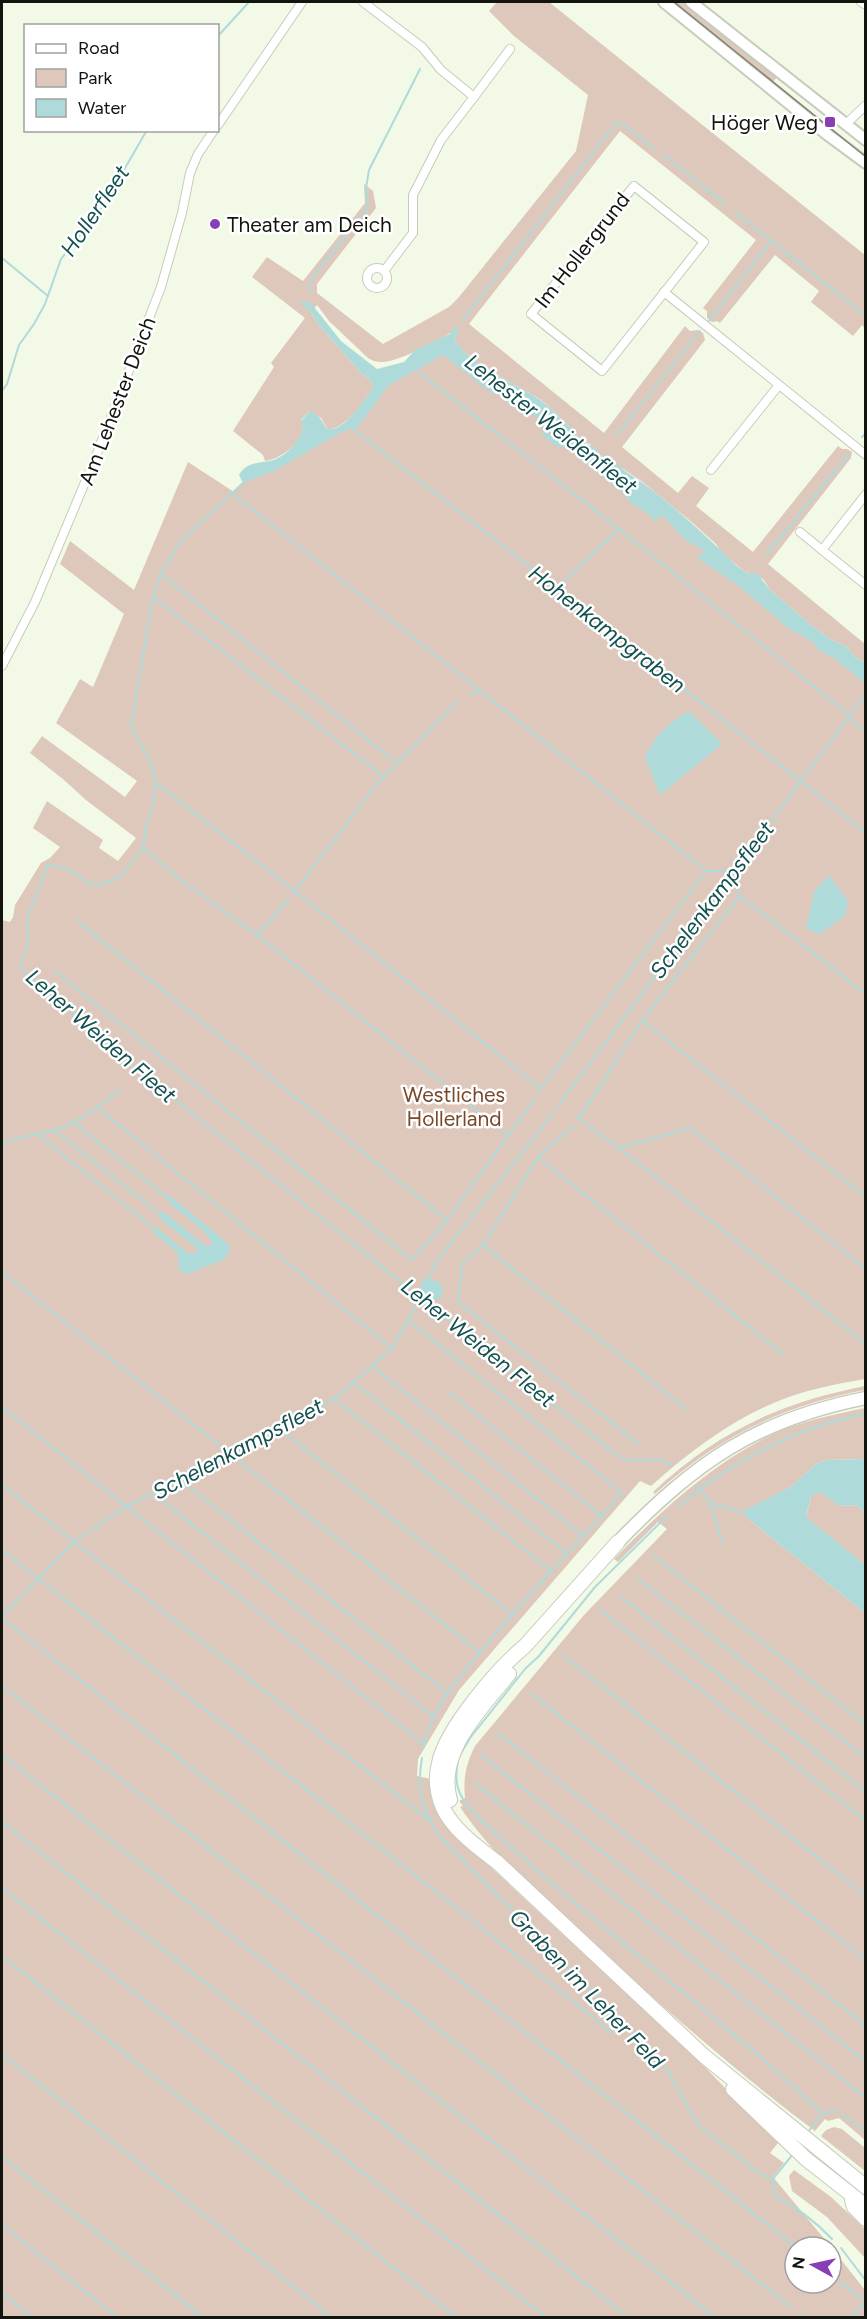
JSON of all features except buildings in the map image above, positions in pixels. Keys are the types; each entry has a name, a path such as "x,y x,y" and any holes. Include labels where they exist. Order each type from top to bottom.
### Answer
{"highway":[{"path":"618,1542 525,1646 510,1658 457,1726 439,1762 437,1779 444,1809 452,1822 476,1846 498,1863 704,2056 736,2092 796,2142 806,2159 866,2206"},
{"path":"796,2142 815,2147 866,2187"},
{"path":"851,2195 854,2207 866,2218"}],"main road":[{"path":"664,2 866,163"},
{"path":"691,2 866,140"},
{"path":"618,1542 658,1502 728,1449 767,1427 807,1412 866,1398"}],"street":[{"path":"219,124 302,2"},
{"path":"363,2 422,47 441,70 474,97"},
{"path":"861,2 866,5"},
{"path":"384,271 413,233 413,195 441,140 510,48"},
{"path":"846,124 866,105"},
{"name":"Am Lehester Deich","path":"2,666 35,602 96,456 161,287 182,213 190,173 198,154 213,132"},
{"name":"Im Hollergrund","path":"634,186 704,242 664,292 602,371 531,315 634,186"},
{"path":"664,292 866,455"},
{"path":"711,470 778,385"},
{"path":"822,550 866,494"},
{"path":"800,532 866,585"}],"green space":[{"path":"497,2 549,2 865,255 865,328 862,325 853,336 811,302 819,291 775,255 720,323 712,322 707,318 707,311 703,308 756,240 620,131 469,324 604,433 685,326 690,331 698,330 703,333 705,340 622,447 678,493 692,476 709,488 696,506 753,552 838,446 852,452 851,458 768,564 865,644 865,662 855,657 846,646 831,640 811,625 770,590 763,579 744,571 723,554 716,544 688,519 640,480 613,460 599,457 590,444 580,441 575,432 558,414 542,401 468,355 455,340 458,329 399,358 377,362 368,358 329,321 317,305 311,312 318,324 360,372 371,381 373,388 349,419 336,428 328,430 321,418 309,411 301,420 303,427 298,441 286,452 272,459 265,461 263,455 233,431 274,367 271,363 305,318 252,277 267,257 303,281 365,203 364,184 373,191 376,208 317,284 317,293 383,344 449,307 459,297 576,151 588,95 514,36 489,11"},
{"path":"672,2 686,2 778,76 771,84"},
{"name":"Westliches Hollerland","path":"450,344 865,675 865,1379 809,1391 759,1410 710,1438 651,1486 640,1481 459,1690 418,1759 417,1776 431,1779 470,1848 702,2064 778,2143 770,2153 784,2163 773,2177 821,2235 783,2235 783,2295 843,2295 843,2262 865,2290 865,2317 2,2317 2,920 10,922 15,905 41,863 50,858 60,847 33,828 47,801 103,840 99,848 118,861 136,838 30,753 42,736 125,797 137,781 56,723 80,679 93,687 124,614 60,564 70,541 134,590 188,462 234,492 249,477 355,422 382,384"},
{"path":"865,1386 865,1390 806,1405 752,1427 727,1440 655,1494 653,1492 701,1453 751,1423 805,1401"},
{"path":"865,1408 865,1459 828,1460 817,1463 792,1486 743,1512 751,1521 865,1613 865,2140 839,2118 828,2121 825,2119 815,2131 728,2062 645,1991 521,1878 474,1826 460,1807 463,1806 459,1801 465,1798 466,1771 475,1746 584,1615 667,1529 658,1522 618,1562 614,1559 649,1524 686,1491 726,1461 769,1436 804,1422"},
{"path":"820,1491 840,1506 856,1505 865,1512 865,1565 806,1518 811,1496"},
{"path":"834,2127 842,2129 865,2148 865,2171 821,2136 826,2130"},
{"path":"794,2170 831,2197 865,2229 865,2258 827,2217 792,2191 789,2176"}],"water":[{"name":"Lehester Weidenfleet","path":"299,302 310,302 341,341 377,369 404,362 415,350 450,334 456,326 459,329 455,340 468,355 531,394 558,414 575,432 580,441 596,448 599,456 602,455 609,459 651,489 739,568 749,573 757,573 770,590 811,625 831,640 846,646 855,657 865,662 865,683 834,658 818,650 815,644 789,629 740,587 699,559 697,556 703,555 704,551 684,539 665,518 658,515 656,523 649,514 627,499 624,494 570,450 564,446 560,448 550,442 541,432 543,430 556,438 559,434 531,413 515,405 511,407 501,396 490,392 443,355 389,385 357,428 343,431 276,470 243,483 239,475 246,467 279,458 290,450 302,432 301,421 309,411 322,420 327,429 334,429 347,421 373,388 371,381 360,372 318,324 311,312"},
{"path":"689,711 722,744 660,795 645,757 663,730"},
{"path":"829,875 848,901 845,916 820,934 806,929 814,892"},
{"path":"164,1195 170,1196 225,1241 230,1247 224,1259 190,1273 182,1273 178,1253 155,1234 150,1225 189,1254 197,1252 197,1248 162,1220 156,1211 165,1213 204,1245 212,1244 204,1231 175,1208"},
{"path":"425,1277 442,1284 442,1297 432,1301 432,1309 415,1298"},
{"path":"865,1459 865,1512 856,1505 840,1506 820,1492 811,1496 806,1517 865,1565 865,1613 742,1512 792,1486 817,1463 828,1460"}],"waterway":[{"name":"Hollerfleet","path":"219,35 249,2"},
{"path":"310,293 310,285 315,274 368,208 366,188 369,170 420,69"},
{"path":"463,320 616,123 623,124 655,149"},
{"name":"Hollerfleet","path":"2,391 7,384 19,345 45,304 61,259 103,206 146,132"},
{"path":"664,155 725,204"},
{"path":"735,212 866,316"},
{"path":"709,321 771,241"},
{"path":"2,258 48,296"},
{"path":"616,436 700,331"},
{"path":"416,370 619,529 866,731"},
{"name":"Hohenkampgraben","path":"352,428 866,833"},
{"path":"862,437 866,433"},
{"path":"766,555 848,455"},
{"name":"Leher Weiden Fleet","path":"244,482 180,542 161,574 153,597 131,727 151,763 156,783 143,848 119,878 99,885 90,884 68,869 48,864 27,920 28,943 20,967 142,1073 417,1295"},
{"path":"232,493 706,871 734,871 740,896 866,994"},
{"path":"557,588 619,529"},
{"path":"161,574 397,763"},
{"path":"153,597 384,777"},
{"path":"470,695 478,691"},
{"name":"Schelenkampsfleet","path":"558,1106 866,694"},
{"path":"293,894 376,785 458,701"},
{"path":"156,783 540,1088"},
{"path":"144,848 177,877 257,935 509,1136"},
{"path":"539,1091 706,871"},
{"path":"577,1120 643,1020 740,896"},
{"path":"257,935 289,899"},
{"path":"76,920 447,1220"},
{"path":"55,971 412,1260 447,1220 536,1097"},
{"path":"643,1021 866,1197"},
{"path":"2,1144 71,1124 120,1090"},
{"path":"98,1108 392,1348"},
{"name":"Schelenkampsfleet","path":"428,1280 437,1261 554,1112"},
{"path":"578,1118 866,1344"},
{"path":"73,1122 164,1195"},
{"path":"573,1126 538,1157 483,1245 462,1264 458,1302 639,1444"},
{"path":"619,1148 690,1128 866,1269"},
{"path":"54,1130 156,1211"},
{"path":"38,1135 150,1225"},
{"path":"538,1157 783,1354"},
{"path":"483,1245 686,1409"},
{"path":"2,1272 480,1653"},
{"name":"Schelenkampsfleet","path":"2,1616 75,1541 127,1506 181,1481 228,1450 300,1421 341,1393 392,1348 420,1299"},
{"name":"Leher Weiden Fleet","path":"431,1306 614,1453 626,1460 661,1460 672,1465"},
{"name":"Graben im Leher Feld","path":"409,1321 621,1492 621,1495 523,1602 460,1677 441,1703 427,1732 423,1748"},
{"path":"372,1366 582,1535"},
{"path":"353,1382 566,1553"},
{"path":"450,1393 602,1516"},
{"path":"333,1398 550,1570"},
{"path":"2,1407 424,1744"},
{"path":"677,1507 720,1475 765,1448 814,1428 866,1414"},
{"path":"280,1429 512,1614"},
{"path":"182,1481 447,1693"},
{"path":"2,1485 429,1820"},
{"path":"696,1486 711,1503 742,1512"},
{"path":"154,1494 433,1716"},
{"path":"711,1504 722,1542"},
{"path":"460,1755 470,1738 525,1669 539,1656 595,1587 666,1517"},
{"path":"2,1550 612,2033"},
{"path":"653,1555 866,1725"},
{"path":"637,1578 866,1758"},
{"path":"620,1596 866,1792"},
{"path":"600,1610 866,1821"},
{"path":"2,1618 783,2237"},
{"path":"564,1656 866,1896"},
{"path":"2,1686 791,2307"},
{"path":"531,1693 866,1960"},
{"path":"498,1733 866,2026"},
{"path":"2,1755 716,2318"},
{"path":"481,1755 866,2062"},
{"name":"Graben im Leher Feld","path":"422,1758 420,1770 422,1800 441,1838 659,2060 669,2073 697,2124 755,2170 772,2180"},
{"path":"458,1760 457,1784 465,1802 475,1815 564,1894 755,2052 822,2113"},
{"path":"477,1785 866,2098"},
{"path":"2,1822 629,2318"},
{"path":"2,1888 547,2318"},
{"path":"2,1956 457,2318"},
{"path":"2,2054 333,2318"},
{"name":"Graben im Leher Feld","path":"808,2132 822,2113 836,2111"},
{"name":"Graben im Leher Feld","path":"841,2114 866,2131"},
{"name":"Graben im Leher Feld","path":"772,2180 793,2154"},
{"path":"2,2157 204,2318"},
{"path":"772,2180 774,2196 805,2215 828,2235"},
{"path":"2,2225 118,2318"},
{"path":"843,2251 866,2281"},
{"path":"843,2284 866,2302"},
{"path":"2,2293 33,2318"},
{"path":"849,2318 866,2303"},
{"path":"801,2315 804,2318"}],"tram line":[{"path":"674,2 866,157"}],"place":[{"name":"Höger Weg","path":"830,122"},
{"name":"Theater am Deich","path":"215,224"}]}
